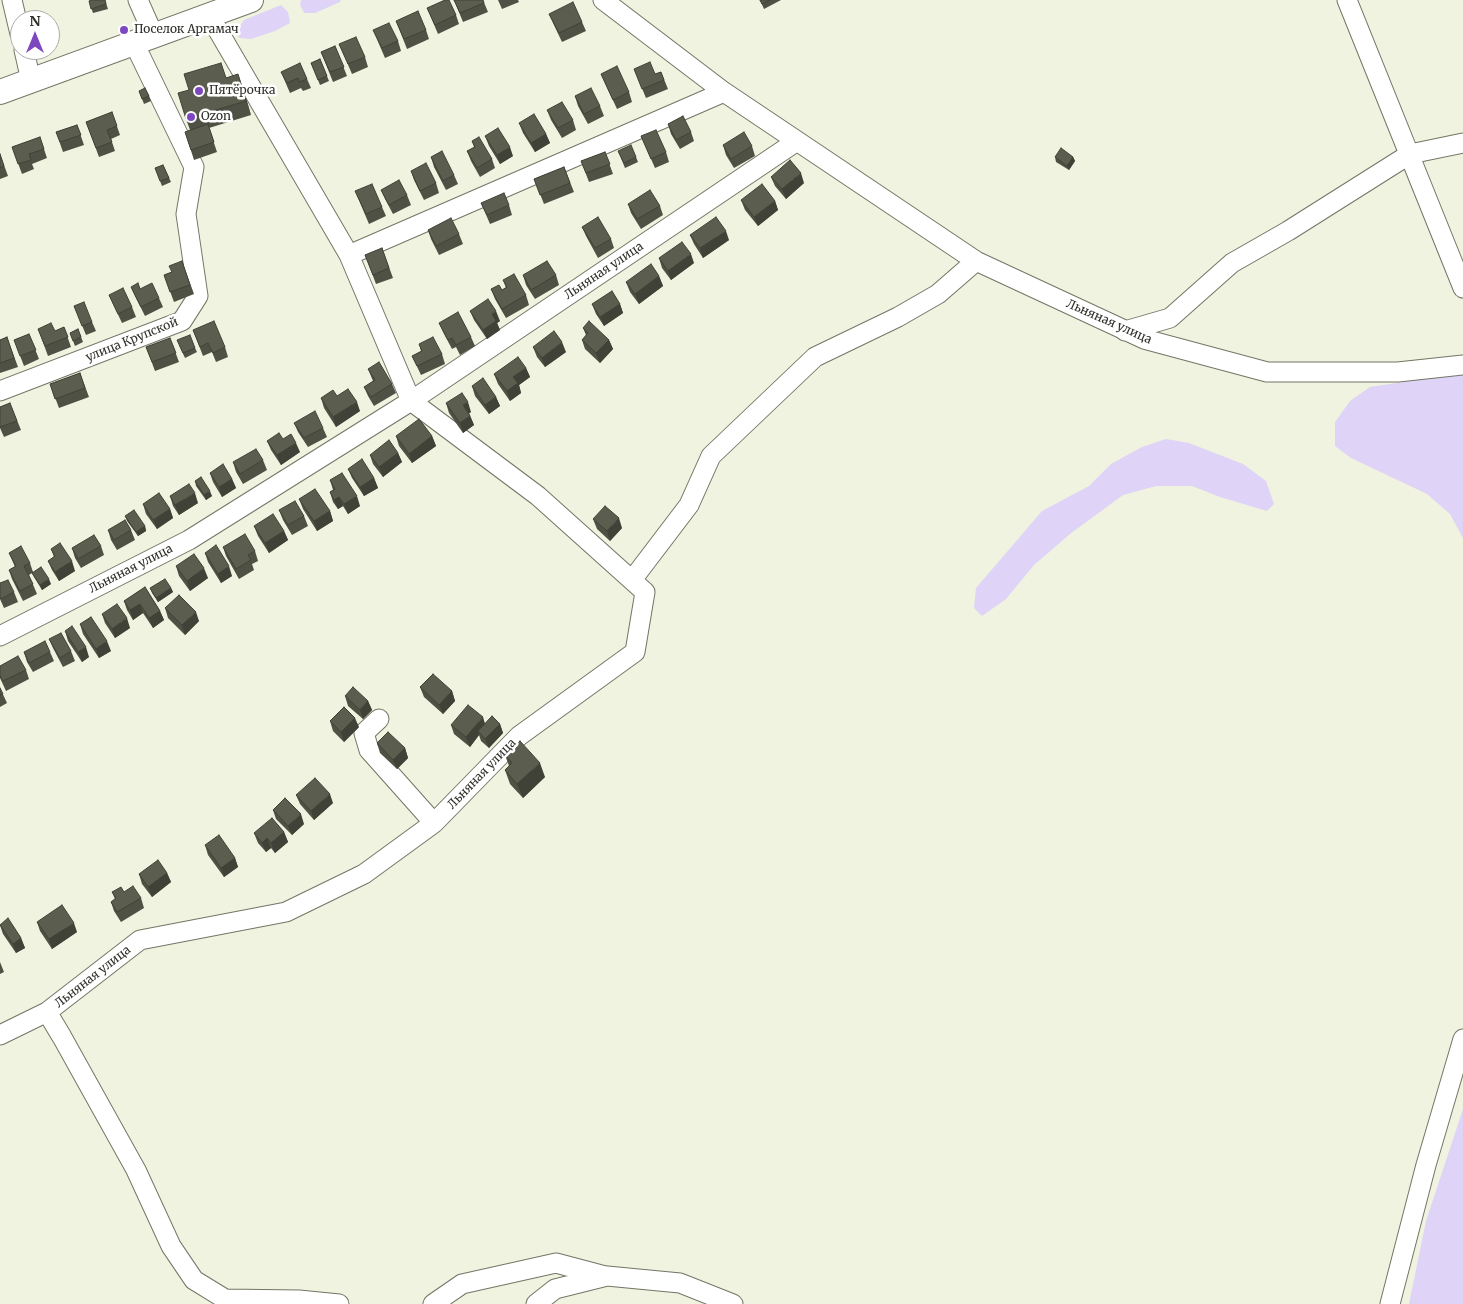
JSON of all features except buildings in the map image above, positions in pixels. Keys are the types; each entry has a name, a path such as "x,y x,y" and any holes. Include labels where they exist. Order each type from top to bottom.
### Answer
{"main road":[{"path":"0,92 251,0"}],"street":[{"name":"улица Крупской","path":"0,391 182,321 198,296 186,214 194,167 144,39 138,0"},
{"name":"Льняная улица","path":"602,0 724,92 976,261 1144,339 1267,372 1398,372 1463,365"},
{"path":"1347,0 1463,288"},
{"path":"209,15 349,255 411,402"},
{"path":"26,60 31,81"},
{"path":"349,255 724,92"},
{"name":"Льняная улица","path":"0,636 189,540 411,402 797,141"},
{"path":"1126,331 1170,318 1232,264 1288,232 1410,154 1463,143"},
{"path":"632,580 689,505 711,456 815,357 898,317 938,294 976,261"},
{"name":"Льняная улица","path":"0,1034 47,1012 140,940 286,912 364,874 434,822 519,736 635,652 645,592 538,496 411,402"},
{"path":"379,719 364,734 369,750 434,822"},
{"path":"47,1012 136,1170 171,1246 194,1280 225,1299 299,1300 339,1304"},
{"path":"1390,1304 1426,1165 1463,1039"},
{"path":"433,1304 462,1284 556,1263 607,1276 680,1283 733,1304"},
{"path":"536,1304 555,1289 607,1276"}],"shaded area":[{"path":"301,0 341,0 315,13 304,13 300,5"},
{"path":"281,5 288,12 290,23 275,31 251,39 240,38 235,33 244,20"},
{"path":"1463,373 1463,538 1450,514 1427,494 1351,458 1335,446 1335,422 1350,401 1370,387"},
{"path":"1166,439 1189,443 1243,464 1266,481 1274,504 1267,511 1220,497 1192,486 1156,486 1123,495 1070,534 1034,565 1006,599 982,616 974,608 976,588 1042,511 1089,486 1111,464 1142,447"},
{"path":"1463,1109 1463,1304 1409,1304 1426,1221"}],"place":[{"name":"Поселок Аргамач","path":"124,30"},
{"name":"Пятёрочка","path":"199,91"},
{"name":"Ozon","path":"191,117"}]}
